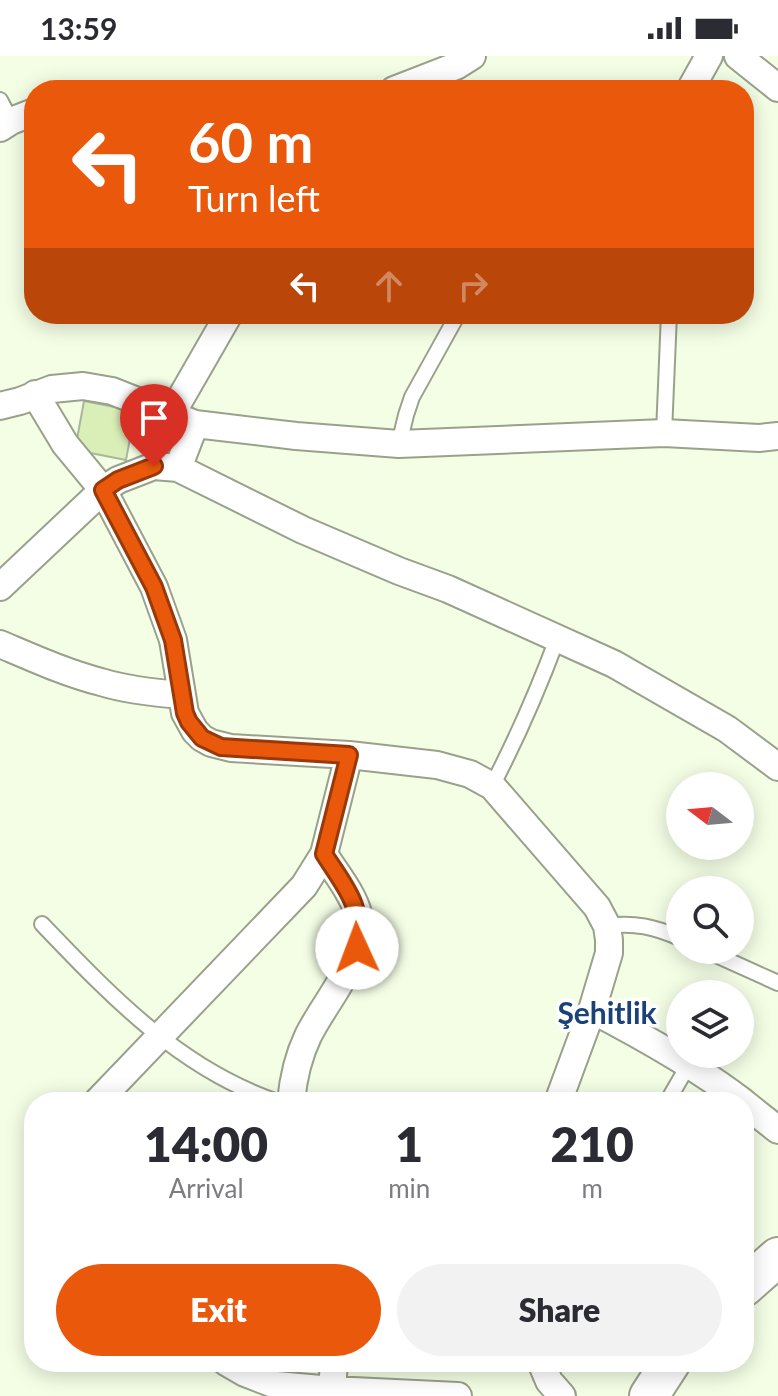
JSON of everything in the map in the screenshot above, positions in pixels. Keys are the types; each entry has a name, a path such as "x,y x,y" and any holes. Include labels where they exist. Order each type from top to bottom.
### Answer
{"street":[{"path":"420,80 472,56"},
{"path":"696,80 709,56"},
{"path":"738,56 778,88"},
{"path":"178,468 183,420 225,324"},
{"path":"0,406 69,386 112,391 183,420 283,435 399,444 664,433 759,438 778,436"},
{"path":"35,394 65,444 103,490 154,587 173,640 185,713 195,731 211,743 231,748 349,755 437,765 470,774 492,786 597,907 607,926 609,953 562,1092"},
{"path":"0,587 103,490 126,476 154,466 178,468 303,530 448,589 614,664 727,729 778,767"},
{"path":"0,644 101,683 182,695"},
{"path":"107,1092 294,899 314,873 324,854 349,755"},
{"path":"293,1092 308,1037 354,958 359,937 354,902 324,854"},
{"path":"592,1010 666,1051"},
{"path":"695,1068 730,1092"},
{"path":"754,1110 778,1130"},
{"path":"754,1278 778,1257"},
{"path":"243,1372 276,1385 331,1393 458,1396"},
{"path":"331,1393 333,1372"},
{"path":"545,1372 562,1396"},
{"path":"649,1396 665,1372"}],"lane":[{"path":"399,444 412,397 452,324"},
{"path":"664,433 669,324"},
{"path":"492,786 540,686 557,639"},
{"path":"42,924 108,993 160,1037 219,1077 251,1092"},
{"path":"607,926 639,924 666,932"},
{"path":"736,964 778,983"},
{"path":"673,1092 687,1068"}],"building":[{"path":"84,401 135,411 126,460 75,450"}],"district":[{"name":"Şehitlik","path":"607,1012"}],"route":[{"path":"154,466 118,480 103,490 154,587 173,640 185,713 195,731 221,747 349,755 324,854 354,902 360,927 357,948"}]}
